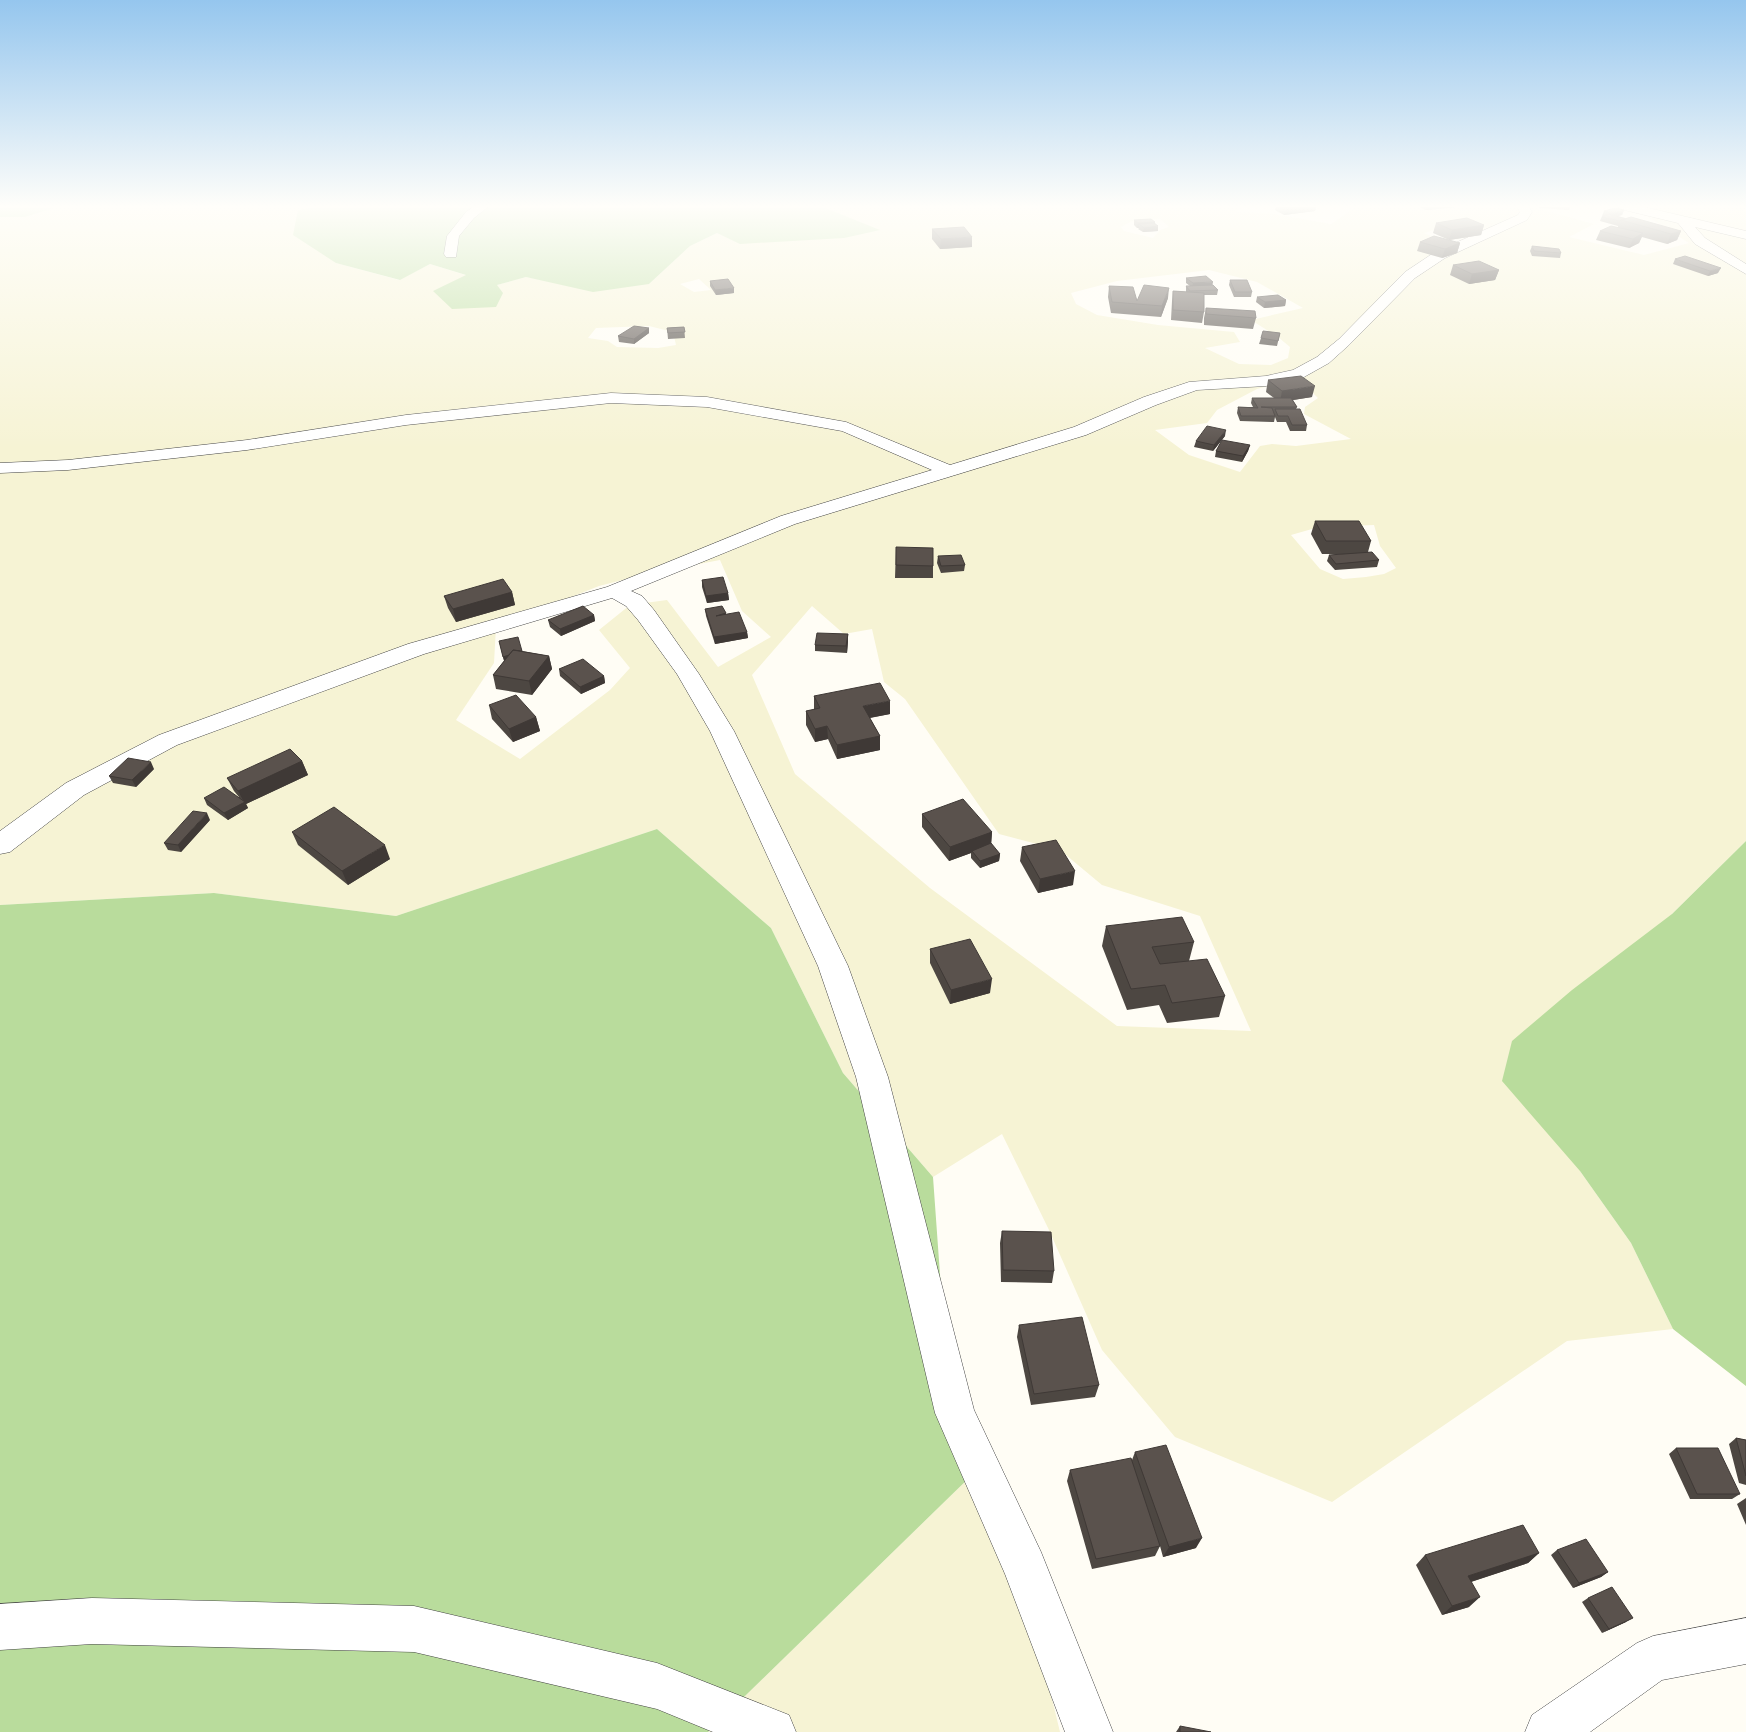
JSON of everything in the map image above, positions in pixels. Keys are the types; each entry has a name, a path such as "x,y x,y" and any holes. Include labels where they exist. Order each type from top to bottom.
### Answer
{"street":[{"path":"0,845 75,789 168,740 416,649 614,591 788,520 1080,430 1195,385 1266,381 1298,374 1323,360 1344,342 1398,287"},
{"path":"0,468 68,465 247,446 406,420 611,398 707,402 846,427 947,470"},
{"path":"614,591 634,601 640,608 688,674 722,732 833,966 872,1077 956,1413 1026,1568 1089,1732"},
{"path":"0,1627 92,1621 414,1629 657,1686 772,1732"},
{"path":"1549,1732 1653,1659 1746,1641"}],"shaded area":[{"path":"0,287 685,287 694,292 711,290 708,287 1095,287 1071,293 1076,304 1097,315 1158,325 1234,332 1240,342 1205,348 1239,364 1271,365 1288,358 1290,347 1251,320 1303,308 1266,287 1746,287 1746,841 1672,914 1580,1171 1631,1243 1673,1329 1567,1341 1332,1502 1175,1437 1102,1350 1049,1230 1002,1134 933,1177 843,1073 771,928 657,829 396,916 214,893 0,905","holes":["649,326 673,332 676,345 658,348 617,347 608,341 588,338 596,328","1275,384 1309,389 1318,398 1305,407 1304,414 1351,439 1296,446 1272,444 1260,446 1240,472 1189,455 1155,430 1207,423 1217,410 1257,389","1374,525 1380,546 1396,568 1384,574 1343,579 1320,569 1291,535 1319,527","720,560 742,611 771,637 718,667 667,600 630,605 599,630 630,668 610,690 520,759 456,720 494,663 496,627 599,586 646,574","812,606 844,634 872,629 884,682 905,699 999,834 1060,850 1102,885 1200,916 1251,1031 1117,1026 930,888 795,774 752,675"]},
{"path":"973,1474 1043,1662 1060,1732 708,1732"}],"green space":[{"path":"442,287 498,287 503,293 496,307 452,309 433,291"},
{"path":"570,287 629,287 593,292"},
{"path":"657,829 771,928 843,1073 933,1177 945,1344 973,1474 708,1732 0,1732 0,905 214,893 396,916"},
{"path":"1746,841 1746,1386 1673,1329 1631,1243 1580,1171 1502,1081 1512,1041 1572,990 1672,914"}],"building":[{"path":"713,287 734,288 715,290"},
{"path":"1109,287 1133,287 1137,301 1143,287 1169,288 1162,306 1112,302"},
{"path":"1187,287 1215,287 1218,290 1190,291"},
{"path":"1233,287 1250,287 1252,292 1235,292"},
{"path":"1173,291 1204,293 1204,312 1173,310"},
{"path":"1278,295 1286,300 1265,302 1257,297"},
{"path":"1206,308 1255,311 1256,318 1206,314"},
{"path":"634,326 649,328 634,339 618,336"},
{"path":"684,327 685,332 668,333 667,328"},
{"path":"1263,331 1280,333 1278,341 1261,338"},
{"path":"1301,376 1315,386 1282,391 1268,380"},
{"path":"1252,398 1291,398 1297,407 1261,407 1272,408 1275,416 1241,416 1238,407 1258,408"},
{"path":"1275,409 1300,409 1307,425 1292,425 1288,416 1278,416"},
{"path":"1207,426 1226,430 1214,445 1196,441"},
{"path":"1222,440 1250,445 1243,456 1216,451"},
{"path":"1315,521 1359,521 1371,541 1326,541"},
{"path":"896,547 933,548 933,566 896,565"},
{"path":"1372,552 1379,560 1336,564 1329,555"},
{"path":"961,555 965,565 941,566 938,556"},
{"path":"723,577 728,593 706,596 702,580"},
{"path":"503,579 512,592 453,609 444,596"},
{"path":"583,606 594,615 560,629 548,620"},
{"path":"722,606 726,613 716,616 739,612 747,632 714,637 705,609"},
{"path":"817,633 848,634 846,646 815,645"},
{"path":"518,637 522,651 513,650 509,655 503,657 499,641"},
{"path":"513,650 549,656 529,681 493,675"},
{"path":"583,659 604,676 580,687 559,669"},
{"path":"880,683 890,701 863,706 880,736 837,745 827,726 815,729 806,711 820,708 814,696"},
{"path":"516,695 536,717 509,729 489,705"},
{"path":"290,749 302,761 238,791 227,778"},
{"path":"128,758 151,762 132,780 109,776"},
{"path":"224,787 245,802 224,813 204,798"},
{"path":"963,799 992,832 950,847 922,814"},
{"path":"334,807 385,845 342,871 292,832"},
{"path":"193,811 207,813 178,845 164,843"},
{"path":"1056,840 1075,871 1040,879 1022,847"},
{"path":"991,843 1000,854 980,861 972,851"},
{"path":"1182,917 1194,942 1152,947 1160,964 1207,959 1225,996 1172,1003 1165,985 1131,989 1106,926"},
{"path":"970,939 992,979 951,990 930,949"},
{"path":"1002,1231 1051,1232 1054,1271 1003,1270"},
{"path":"1082,1317 1099,1385 1034,1394 1019,1325"},
{"path":"1736,1438 1746,1440 1746,1476"},
{"path":"1166,1445 1202,1538 1169,1547 1135,1452"},
{"path":"1676,1448 1718,1448 1740,1494 1697,1494"},
{"path":"1131,1458 1160,1546 1096,1559 1070,1470"},
{"path":"1523,1525 1539,1553 1468,1576 1480,1597 1452,1606 1425,1555"},
{"path":"1586,1539 1608,1572 1579,1583 1557,1550"},
{"path":"1612,1587 1633,1618 1609,1629 1588,1598"},
{"path":"1180,1726 1211,1732 1180,1732"}]}
